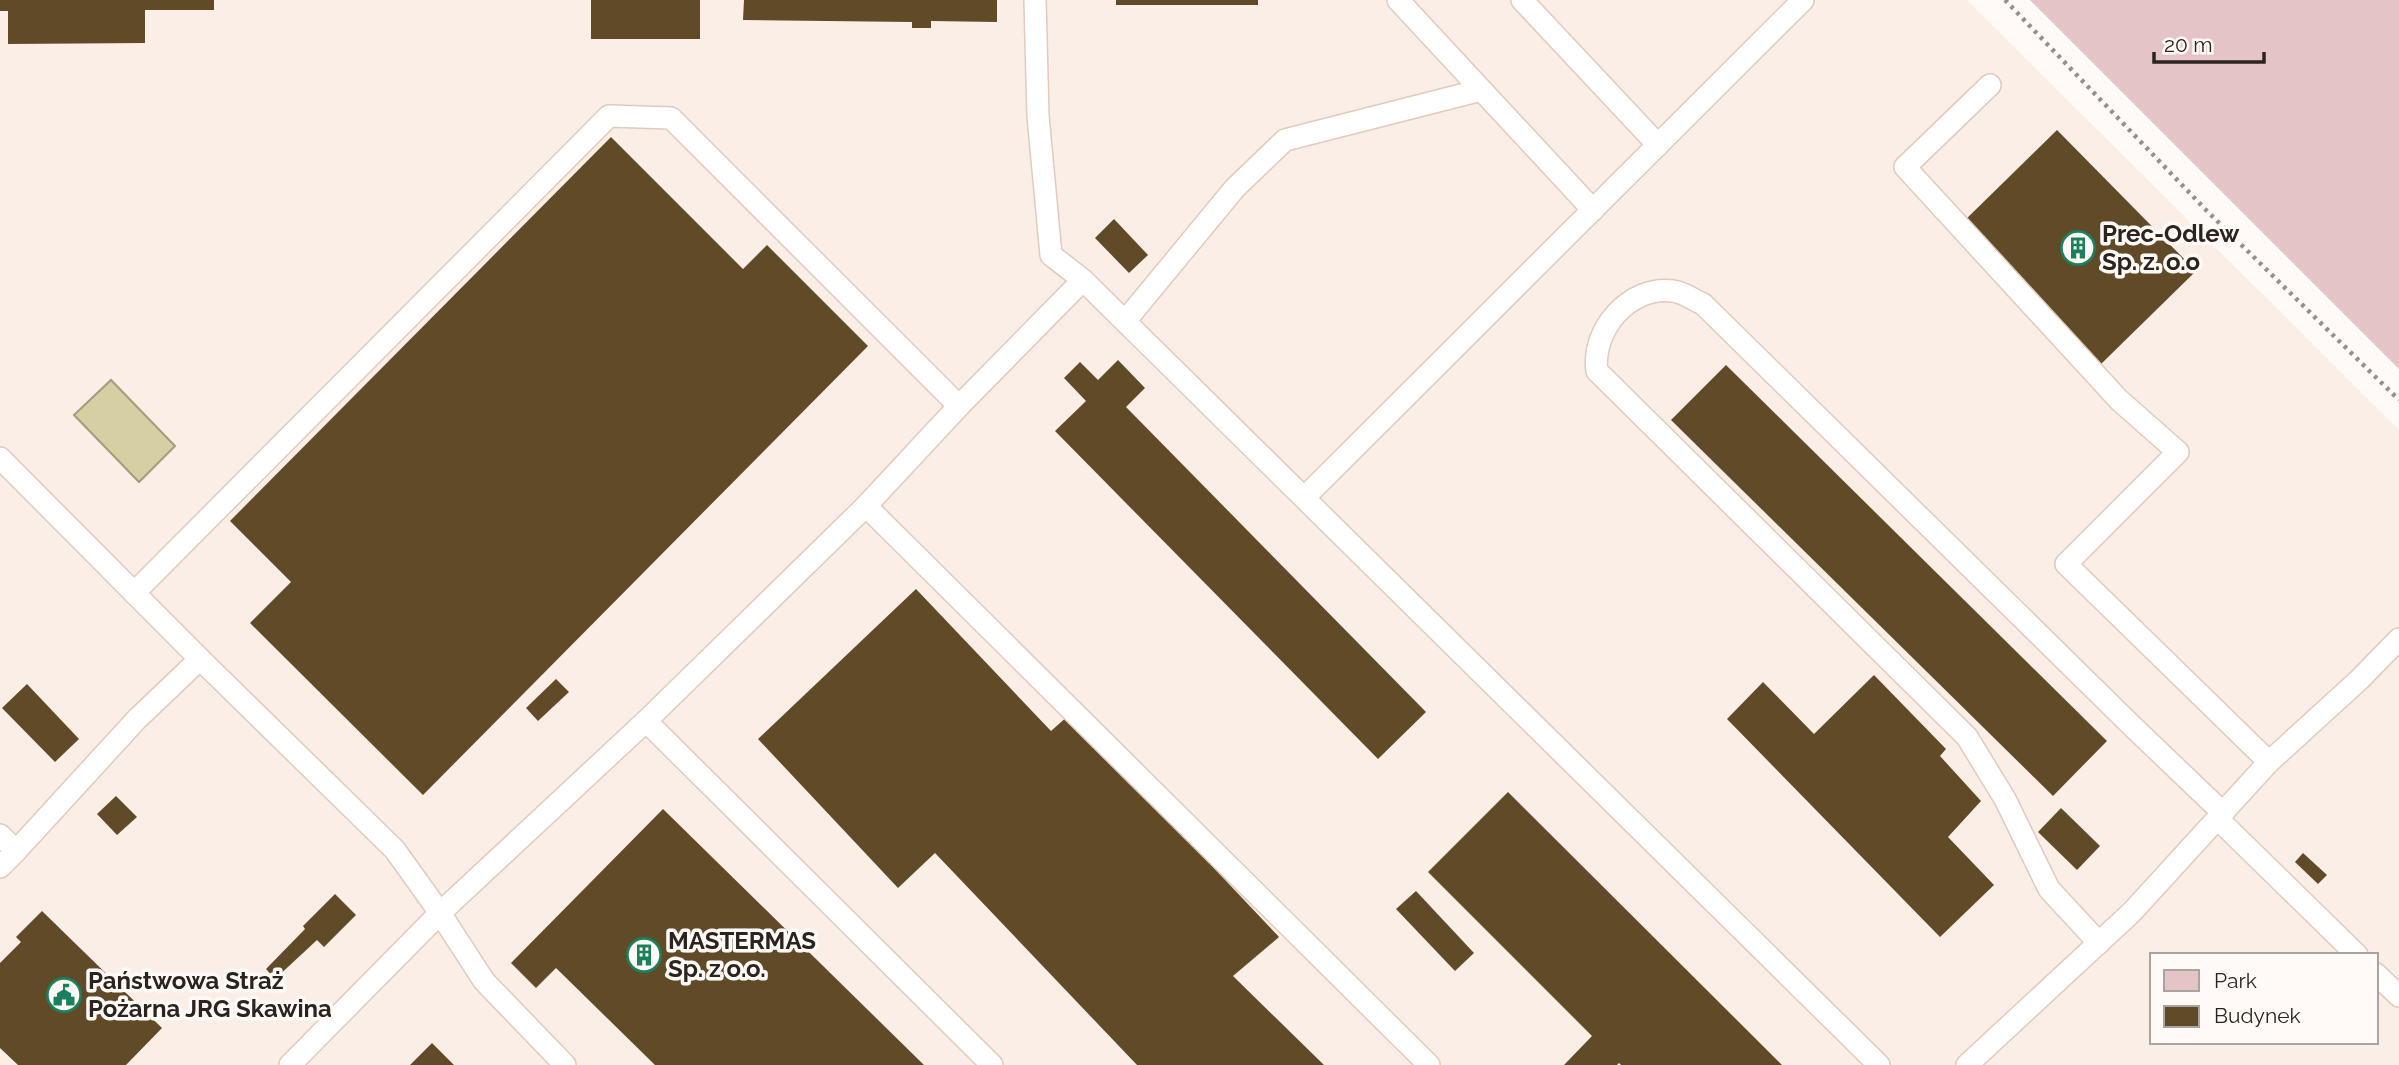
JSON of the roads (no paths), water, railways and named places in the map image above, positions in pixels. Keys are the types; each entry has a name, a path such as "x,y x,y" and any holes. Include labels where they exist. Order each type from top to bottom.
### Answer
{"lane":[{"path":"1035,0 1038,116 1051,255 1126,320 1879,1065"},
{"path":"1398,0 1593,210"},
{"path":"1522,0 1658,145"},
{"path":"1305,497 1803,0"},
{"path":"1990,85 1905,167 2119,400 2178,452 2066,564 2269,762"},
{"path":"1126,320 1236,188 1285,140 1481,90"},
{"path":"134,593 609,116 671,118 959,406"},
{"path":"290,1065 440,913 646,721 866,506 959,406 1083,280"},
{"path":"2099,943 2049,888 2005,799 1967,737 1597,371 1595,356 1599,341 1622,306 1656,291 1674,291 1703,304 2130,724 2355,953"},
{"path":"0,458 395,850 484,981 565,1065"},
{"path":"866,506 1429,1065"},
{"path":"1967,1065 2132,912 2269,762 2359,680 2399,639"},
{"path":"0,867 137,719 200,659"},
{"path":"646,721 992,1065"},
{"path":"0,835 16,850"},
{"path":"2378,976 2399,996"}],"place":[{"name":"Prec-Odlew Sp. z. o.o","path":"2078,248"},
{"name":"MASTERMAS Sp. z o.o.","path":"644,955"},
{"name":"Państwowa Straż Pożarna JRG Skawina","path":"64,995"}]}
